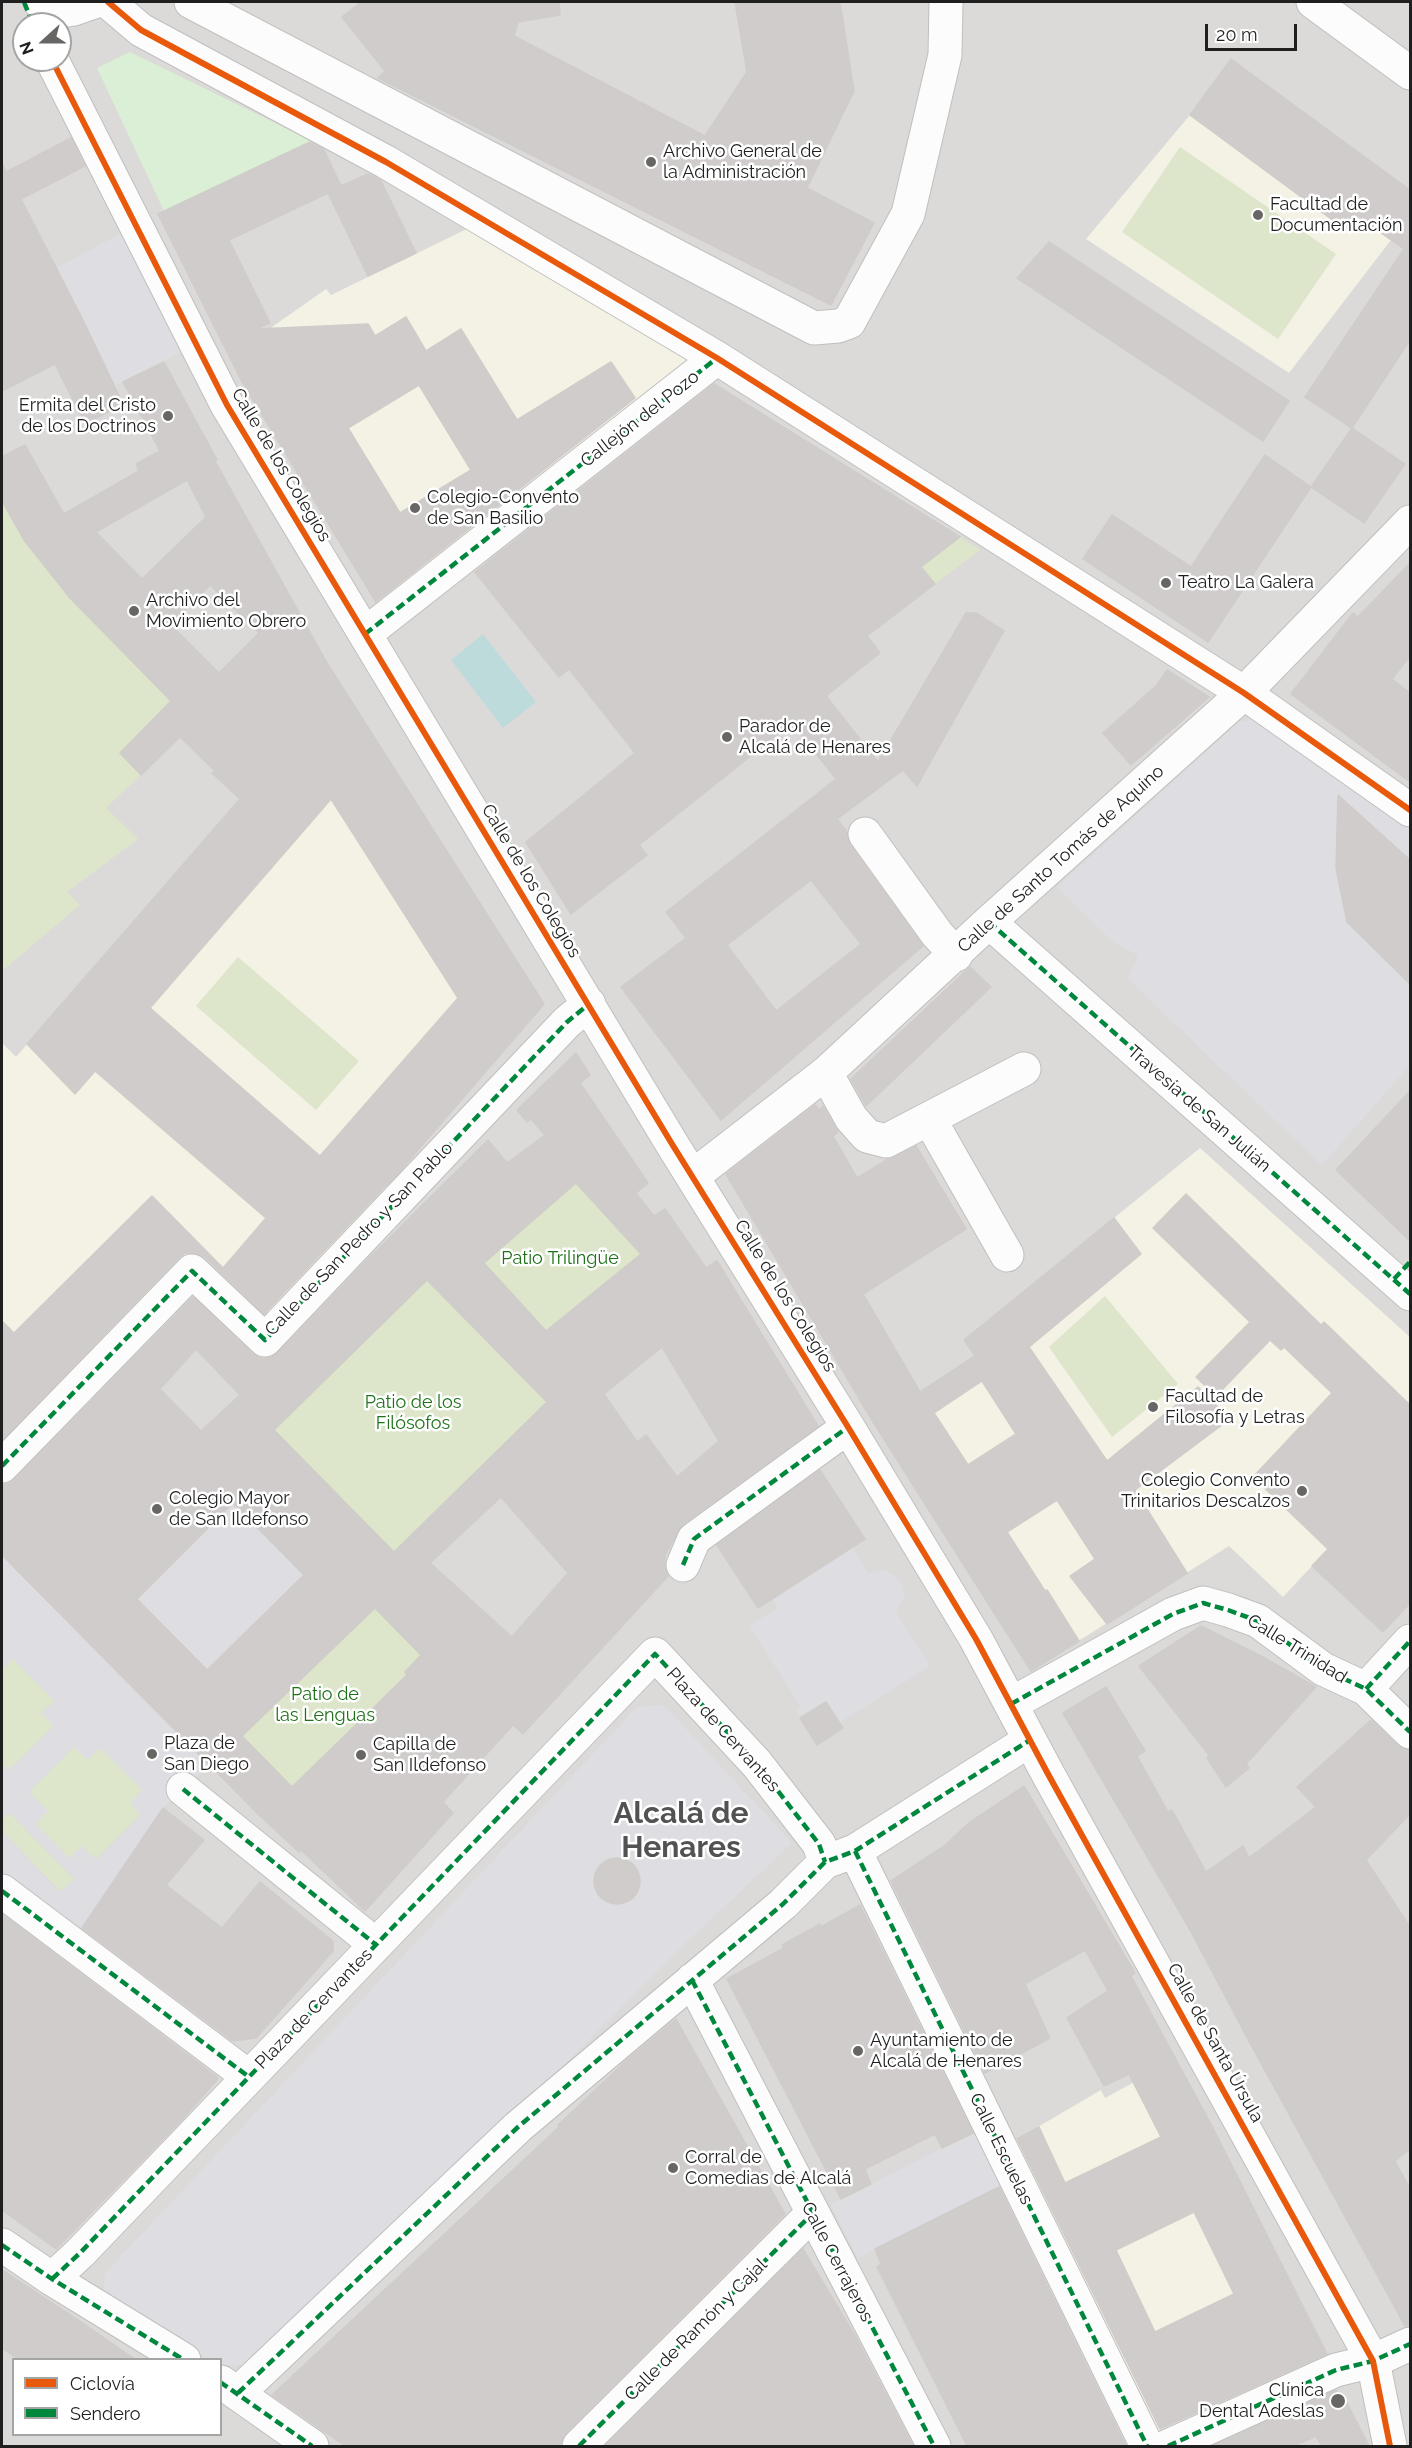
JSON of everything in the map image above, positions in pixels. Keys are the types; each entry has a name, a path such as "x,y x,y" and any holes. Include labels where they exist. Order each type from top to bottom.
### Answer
{"street":[{"path":"40,2 62,11 94,2"},
{"path":"108,2 141,30 386,162 717,358 1244,693 1410,810"},
{"path":"191,2 814,328 838,326 849,322 908,214 945,55 946,2"},
{"path":"1313,2 1410,73"},
{"name":"Calle de los Colegios","path":"58,72 227,405 588,1004 976,1639 1011,1704"},
{"name":"Callejón del Pozo","path":"365,634 717,358"},
{"name":"Calle de Santo Tomás de Aquino","path":"693,1176 826,1073 989,922 1244,693 1410,523"},
{"path":"865,834 937,934 956,955"},
{"name":"Travesía de San Julián","path":"989,922 1405,1279"},
{"name":"Calle de San Pedro y San Pablo","path":"2,1466 192,1271 265,1340 559,1031 588,1004"},
{"path":"826,1073 851,1118 867,1136 886,1141 1024,1069"},
{"path":"930,1120 1007,1255"},
{"path":"683,1565 694,1539 848,1427"},
{"name":"Calle Trinidad","path":"1011,1704 1173,1614 1203,1603 1258,1621 1323,1669 1366,1689 1410,1732"},
{"path":"1366,1689 1410,1641"},
{"name":"Plaza de Cervantes","path":"52,2279 80,2253 655,1654 757,1764 819,1844 840,1857"},
{"name":"Calle de Santa Úrsula","path":"1011,1704 1373,2361 1390,2446"},
{"path":"312,2446 229,2387 518,2127 696,1990 783,1904 840,1857 1030,1740"},
{"path":"183,1789 375,1944"},
{"name":"Calle Escuelas","path":"840,1857 1148,2446"},
{"path":"2,1891 249,2076"},
{"name":"Calle Cerrajeros","path":"696,1990 934,2446"},
{"name":"Calle de Ramón y Cajal","path":"579,2446 812,2214"},
{"path":"2,2245 52,2279 181,2358"},
{"path":"1168,2446 1336,2370 1373,2361 1410,2344"}],"shaded area":[{"path":"2,2 1410,2 1410,2446 2,2446"},
{"path":"1272,5 1410,107 1410,164 1234,40"},
{"name":"Facultad de Documentación","path":"1231,59 1410,190 1410,254 1391,240 1289,373 1086,239 1190,115"},
{"name":"Colegio-Convento de San Basilio","path":"473,226 691,360 382,612 243,385 227,353 274,331 272,327 326,289 331,295"},
{"path":"126,231 184,351 114,386 56,268"},
{"path":"1045,591 1167,670 1157,685 1104,733 1131,765 1010,871 994,852 964,875 902,801 917,786 1015,606 1030,615"},
{"path":"340,684 544,1004 273,1318 198,1243 2,1439 2,1043 16,1057"},
{"path":"1262,719 1410,828 1410,860 1338,796 1399,973 1410,967 1410,1065 1322,1165 1128,979 1138,955 1113,942 1057,887 1239,722"},
{"name":"Facultad de Filosofía y Letras","path":"1200,1148 1410,1337 1410,1603 1383,1632 1312,1566 1283,1597 1229,1546 1031,1671 873,1422 975,1356 964,1340"},
{"path":"233,1503 304,1575 207,1670 137,1599"},
{"path":"852,1547 869,1574 883,1570 901,1582 905,1597 896,1612 930,1666 839,1723 826,1702 800,1718 796,1711 801,1707 749,1626 778,1608 773,1599"},
{"name":"Plaza de San Diego","path":"2,1555 209,1765 163,1808 81,1928 61,1950 2,1907 2,1831 60,1892 74,1879 10,1813 2,1820 2,1763 9,1770 53,1726 41,1713 54,1701 13,1659 2,1670","holes":["74,1747 87,1760 100,1748 142,1790 130,1803 141,1815 96,1859 82,1846 69,1858 36,1824 48,1811 29,1792"]},
{"path":"1180,1676 1177,1714 1209,1755 1207,1758 1226,1787 1249,1768 1268,1789 1292,1826 1259,1875 1243,1846 1206,1872 1172,1811 1168,1812 1137,1756 1145,1750 1122,1712"},
{"path":"664,1705 792,1843 672,1956 510,2120 247,2365 222,2365 222,2358 205,2358 104,2292 105,2273 637,1707"},
{"path":"1176,2059 1327,2355 1153,2436 1007,2145 1101,2090 1105,2098"},
{"path":"988,2125 1016,2179 858,2258 831,2204"}],"green space":[{"path":"130,52 312,141 164,211 97,68"},
{"path":"1180,147 1336,254 1278,339 1122,232"},
{"path":"2,501 24,540 70,598 171,701 120,753 141,775 106,808 138,839 67,892 80,905 2,971"},
{"path":"960,537 980,550 935,584 901,542 932,558"},
{"path":"238,957 359,1061 316,1110 196,1006"},
{"name":"Patio Trilingüe","path":"576,1183 641,1255 546,1331 484,1263"},
{"name":"Patio de los Filósofos","path":"427,1280 547,1402 394,1552 274,1430"},
{"path":"1105,1296 1178,1384 1112,1437 1049,1347"},
{"name":"Patio de las Lenguas","path":"375,1608 421,1655 405,1672 407,1675 292,1787 242,1736"},
{"path":"13,1659 54,1701 53,1726 8,1771 2,1763 2,1670"},
{"path":"74,1747 100,1748 142,1790 141,1814 96,1859 69,1858 35,1824 29,1792"},
{"path":"9,1812 74,1879 61,1892 2,1831 2,1820"}],"water":[{"path":"483,634 536,702 503,728 451,660"}],"building":[{"name":"Archivo General de la Administración","path":"361,2 559,2 560,15 518,22 514,36 705,136 747,72 735,2 840,2 854,91 807,188 874,223 831,305 378,78 385,71 342,17"},
{"path":"1231,59 1410,190 1410,340 1352,428 1305,397 1404,249 1357,216 1346,230 1190,115"},
{"path":"71,138 85,166 21,199 123,404 85,424 55,364 2,391 2,163 6,172"},
{"path":"310,142 324,150 341,186 368,174 381,181 416,253 368,276 328,193 229,240 270,323 257,329 368,324 375,336 406,317 426,351 461,329 517,420 611,362 635,398 376,602 242,382 158,214","holes":["419,385 471,470 400,513 348,428"]},
{"path":"1049,242 1289,401 1263,441 1017,278"},
{"path":"164,362 217,460 215,461 327,663 544,1004 400,1171 264,1314 205,1257 196,1253 186,1253 2,1440 2,1321 14,1333 152,1196 223,1268 266,1218 95,1071 75,1094 27,1044 240,799 212,773 215,771 180,737 141,775 120,753 171,701 70,598 24,540 2,501 2,457 25,445 64,514 139,471 136,464 160,451 123,382","holes":["187,480 206,517 142,579 96,532","210,585 259,633 219,673 171,625","331,799 458,998 320,1156 150,1008"]},
{"path":"714,384 960,537 921,567 935,584 867,636 880,653 826,696 878,762 966,613 976,613 1004,631 917,786 903,770 837,819 847,832 850,845 923,946 721,1120 621,987 686,938 666,912 836,779 792,723 639,845 647,855 571,914 526,842 635,753 569,669 559,677 475,572","holes":["811,880 861,944 776,1011 727,945"]},
{"path":"1352,428 1405,464 1364,523 1311,487"},
{"path":"1265,455 1311,487 1208,642 1083,559 1112,515 1191,567"},
{"path":"1410,563 1410,656 1392,679 1410,693 1410,782 1291,694 1353,613 1358,617"},
{"path":"1167,670 1209,697 1131,765 1103,733 1157,685"},
{"path":"1338,795 1410,860 1410,984 1347,922 1336,868"},
{"path":"970,967 991,987 866,1106 851,1079"},
{"path":"576,1053 590,1075 580,1083 648,1183 636,1193 654,1216 665,1209 706,1268 717,1261 818,1426 683,1524 665,1555 665,1568 668,1576 523,1734 513,1725 443,1802 453,1813 365,1911 301,1850 299,1852 260,1816 2,1555 2,1484 8,1484 15,1479 193,1297 253,1354 261,1358 270,1358 278,1353 367,1260 488,1140 507,1163 545,1135 531,1119 527,1122 517,1110","holes":["576,1183 641,1254 546,1331 484,1263","427,1280 547,1402 394,1552 274,1430","662,1347 719,1441 677,1477 646,1435 637,1442 604,1394","196,1349 240,1395 201,1431 160,1389","501,1497 568,1573 512,1637 430,1563","233,1503 304,1575 207,1670 137,1599","375,1608 421,1655 405,1672 407,1675 292,1787 242,1736"]},
{"path":"1410,1091 1410,1241 1336,1170"},
{"path":"815,1105 819,1110 823,1106 838,1132 833,1136 857,1178 890,1158 916,1146 966,1229 863,1294 920,1392 975,1356 964,1340 1114,1218 1141,1254 1029,1347 1107,1461 1198,1387 1230,1419 1135,1490 1187,1573 1107,1624 1070,1576 1095,1559 1057,1500 1007,1532 1079,1641 1031,1671 873,1422 726,1174","holes":["982,1381 1016,1434 968,1465 934,1413"]},
{"name":"Colegio Convento Trinitarios Descalzos","path":"1186,1194 1321,1325 1324,1322 1410,1405 1410,1603 1383,1632 1312,1566 1328,1549 1253,1477 1332,1393 1284,1347 1281,1350 1270,1340 1216,1396 1196,1377 1250,1322 1153,1228"},
{"path":"820,1470 865,1539 758,1608 717,1545"},
{"path":"1201,1626 1316,1687 1246,1764 1249,1768 1226,1787 1207,1758 1209,1755 1139,1666"},
{"path":"1106,1687 1145,1751 1137,1756 1168,1812 1172,1810 1206,1872 1243,1846 1249,1858 1316,1807 1297,1787 1371,1720 1397,1745 1410,1751 1410,1814 1366,1860 1410,1927 1410,2149 1395,2161 1410,2189 1410,2325 1405,2326 1189,1928 1063,1713"},
{"path":"826,1702 843,1728 817,1745 800,1718"},
{"path":"1024,1786 1135,1973 1131,1976 1213,2128 1327,2354 1160,2429 1017,2139 1039,2127 1065,2183 1161,2137 1129,2074 1104,2086 1067,2018 1108,1991 1085,1950 1025,1984 1050,2038 985,2073 891,1881 944,1846 970,1822","holes":["1194,2212 1234,2294 1155,2332 1116,2250"]},
{"path":"163,1808 204,1840 166,1885 222,1928 260,1882 333,1941 333,1951 256,2038 233,2041 82,1928"},
{"path":"617,1858 633,1865 640,1881 633,1897 617,1904 601,1897 594,1881 601,1865"},
{"name":"Ayuntamiento de Alcalá de Henares","path":"860,1905 973,2133 942,2148 935,2134 865,2169 871,2184 841,2199 727,1979 784,1948 782,1945"},
{"path":"2,1914 218,2079 178,2124 56,2249 2,2210"},
{"path":"676,2019 785,2214 566,2433 561,2446 345,2446 272,2395 559,2127 558,2125 629,2058"},
{"path":"999,2187 1126,2446 967,2446 877,2267 881,2264 875,2249"},
{"path":"803,2249 857,2339 913,2446 605,2446"},
{"path":"2,2270 133,2358 16,2358 2,2348"},
{"path":"1336,2390 1344,2405 1347,2403 1369,2446 1322,2446 1316,2436 1294,2446 1212,2446"}],"marked path":[{"path":"24,2 28,12"},
{"path":"365,634 717,358"},
{"path":"989,922 1410,1294"},
{"path":"2,1466 192,1271 265,1340 567,1022 589,1004"},
{"path":"1394,1279 1410,1262"},
{"path":"683,1565 694,1539 848,1427"},
{"path":"1011,1704 1173,1614 1203,1603 1258,1621 1323,1669 1366,1689 1410,1732"},
{"path":"1366,1689 1410,1641"},
{"path":"52,2279 80,2253 655,1654 757,1764 819,1844 825,1862"},
{"path":"238,2393 518,2127 783,1904 825,1862 855,1851 1030,1740"},
{"path":"183,1789 375,1944"},
{"path":"855,1851 1147,2446"},
{"path":"2,1891 249,2077"},
{"path":"692,1980 934,2446"},
{"path":"579,2446 812,2214"},
{"path":"2,2245 52,2279 181,2358"},
{"path":"1168,2446 1336,2370 1373,2361 1410,2344"},
{"path":"222,2383 312,2446"}],"cycle path":[{"path":"108,2 141,30 386,162 717,358 1244,693 1410,810"},
{"path":"58,72 227,405 672,1144 848,1427 976,1639 1048,1774 1373,2361 1390,2446"}],"place":[{"name":"Archivo General de la Administración","path":"651,162"},
{"name":"Facultad de Documentación","path":"1258,215"},
{"name":"Ermita del Cristo de los Doctrinos","path":"168,416"},
{"name":"Colegio-Convento de San Basilio","path":"415,508"},
{"name":"Teatro La Galera","path":"1166,583"},
{"name":"Archivo del Movimiento Obrero","path":"134,611"},
{"name":"Parador de Alcalá de Henares","path":"727,737"},
{"name":"Facultad de Filosofía y Letras","path":"1153,1407"},
{"name":"Colegio Convento Trinitarios Descalzos","path":"1302,1491"},
{"name":"Colegio Mayor de San Ildefonso","path":"157,1509"},
{"name":"Plaza de San Diego","path":"152,1754"},
{"name":"Capilla de San Ildefonso","path":"361,1755"},
{"name":"Ayuntamiento de Alcalá de Henares","path":"858,2051"},
{"name":"Corral de Comedias de Alcalá","path":"673,2168"},
{"name":"Clínica Dental Adeslas","path":"1338,2401"}],"district":[{"name":"Alcalá de Henares","path":"681,1831"}]}
